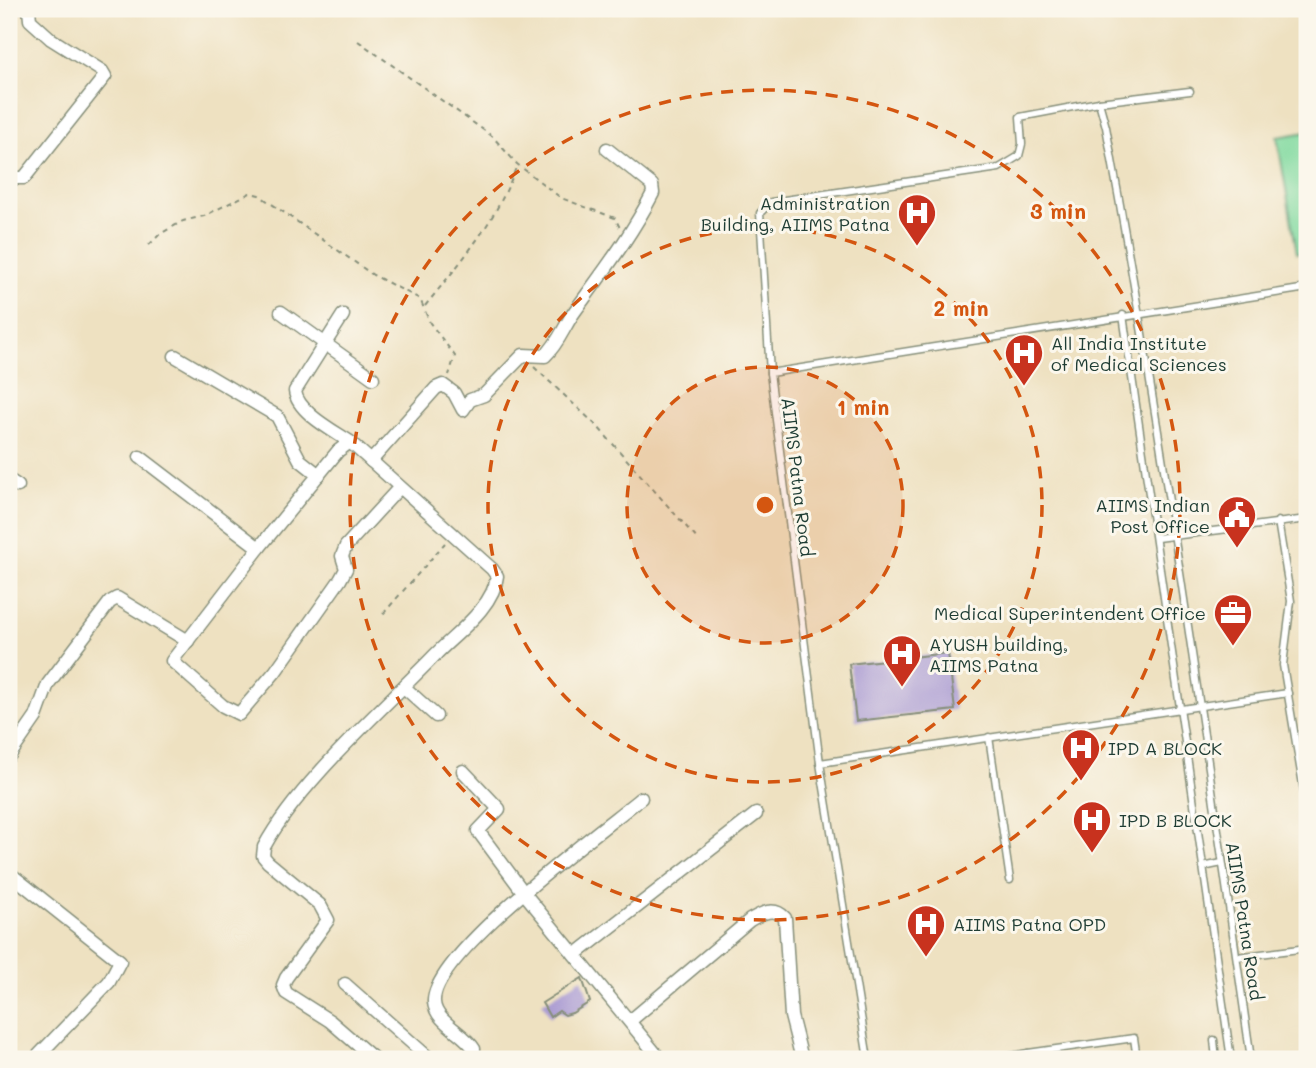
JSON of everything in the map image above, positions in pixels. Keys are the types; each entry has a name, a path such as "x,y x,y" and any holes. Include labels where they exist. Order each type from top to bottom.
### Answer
{"street":[{"path":"9,178 24,178 104,76 102,71 42,32 30,20 29,9"},
{"path":"371,461 428,394 443,385 454,393 463,410 470,400 484,395 523,355 545,356 554,347 573,313 627,242 653,193 652,185 607,149"},
{"path":"281,312 373,378"},
{"path":"343,315 298,384 296,400 350,442 497,576 496,584 467,623 328,765 271,835 263,856 320,905 328,920 286,978 286,993 330,1021 374,1059"},
{"path":"175,356 277,416 300,460 319,475"},
{"path":"350,442 338,451 259,548 172,661 223,706 239,714 275,672 340,580 346,569 342,556 346,547 400,487"},
{"path":"140,457 259,548"},
{"path":"9,756 36,717 48,684 110,602 117,598 188,641"},
{"path":"405,688 436,716"},
{"path":"463,771 499,809 478,831 524,893 660,1059"},
{"path":"471,1059 474,1049 438,1014 434,1004 435,992 453,960 524,893 641,798"},
{"path":"575,955 756,814"},
{"path":"9,873 120,961 109,982 35,1059"},
{"path":"630,1021 750,920 771,911 780,913 785,918 791,1016 802,1059"},
{"path":"345,984 430,1059"}],"lane":[{"path":"1099,102 1190,91"},
{"name":"AIIMS Patna Road","path":"868,1059 820,763 770,373 760,213 764,206 771,202 999,168 1019,156 1022,144 1020,117 1099,102 1107,127 1177,534 1198,705 1251,1059"},
{"path":"770,373 1307,288"},
{"path":"1123,315 1231,1059"},
{"path":"1157,538 1307,519"},
{"path":"1278,521 1291,601 1283,651 1307,809"},
{"path":"820,763 1288,693"},
{"path":"989,737 1010,880"},
{"path":"1203,867 1222,863"},
{"path":"1237,957 1307,948"},
{"path":"995,1059 1134,1038 1137,1059"},
{"path":"1214,1040 1216,1059"}],"path":[{"path":"358,41 492,136 517,164 561,198 615,218 627,242"},
{"path":"425,306 465,259 495,215 517,164"},
{"path":"149,245 183,220 204,216 250,193 259,195 373,275 410,292 425,306 430,323 455,356 453,367 443,385"},
{"path":"523,355 555,390 597,426 699,541"},
{"path":"383,614 453,534"}],"green space":[{"path":"1307,132 1307,252 1297,253 1277,137"}],"building":[{"path":"948,653 955,710 856,721 849,664"},
{"path":"582,978 590,1002 572,1013 565,1015 559,1011 550,1017 542,1003"}],"place":[{"name":"Administration Building, AIIMS Patna","path":"917,247"},
{"name":"All India Institute of Medical Sciences","path":"1024,387"},
{"name":"AIIMS Indian Post Office","path":"1237,549"},
{"name":"Medical Superintendent Office","path":"1233,647"},
{"name":"AYUSH building, AIIMS Patna","path":"902,688"},
{"name":"IPD A BLOCK","path":"1081,782"},
{"name":"IPD B BLOCK","path":"1092,854"},
{"name":"AIIMS Patna OPD","path":"926,958"}]}
